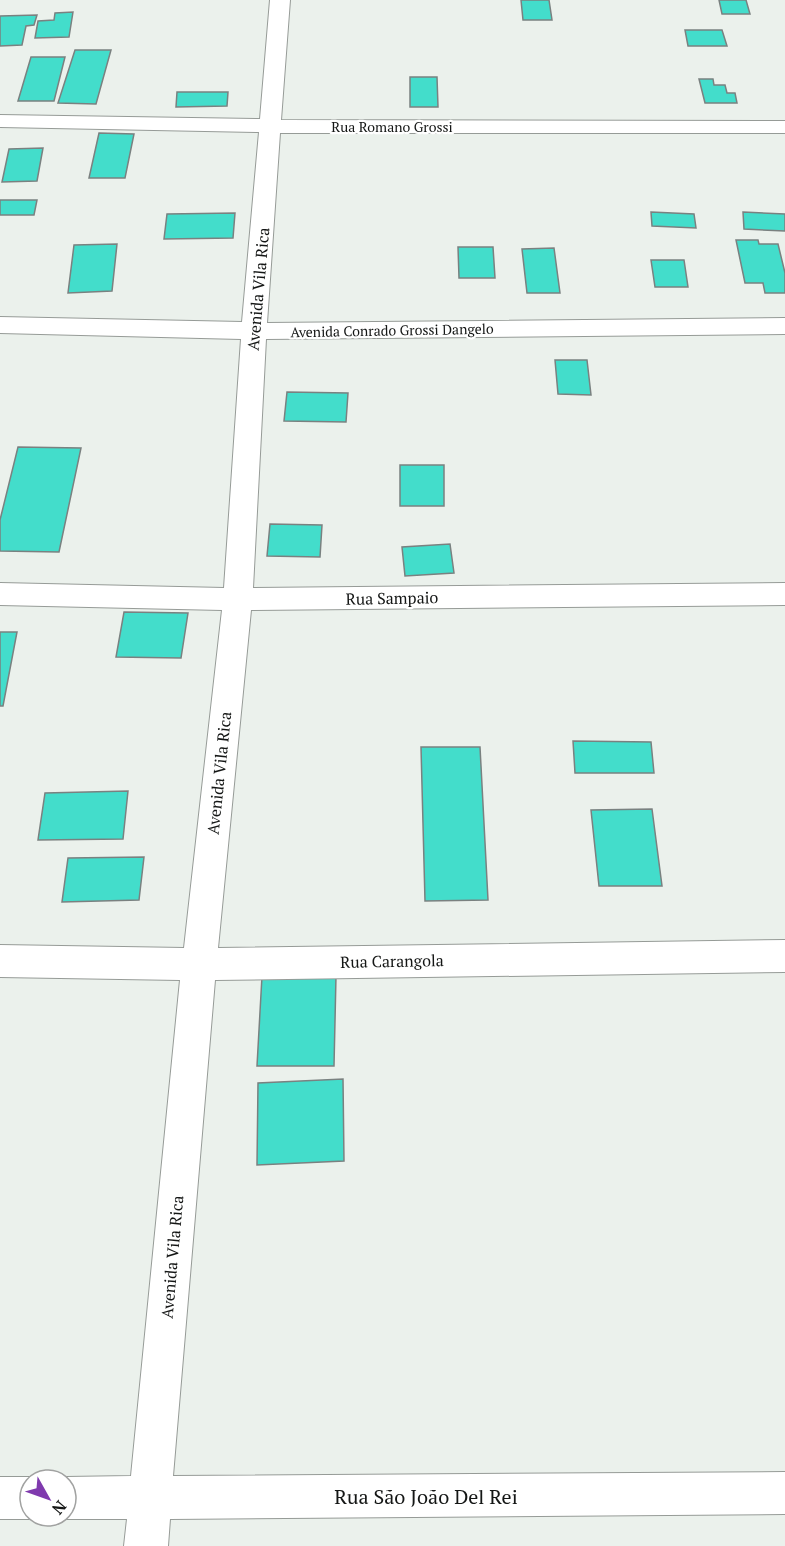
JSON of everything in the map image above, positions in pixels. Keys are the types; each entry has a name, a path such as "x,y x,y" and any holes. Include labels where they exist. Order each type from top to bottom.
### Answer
{"street":[{"name":"Avenida Vila Rica","path":"146,1546 199,964 238,599 254,331 272,126 280,0"},
{"name":"Rua Romano Grossi","path":"0,121 272,126 785,127"},
{"name":"Avenida Conrado Grossi Dangelo","path":"0,325 254,331 785,326"},
{"name":"Rua Sampaio","path":"0,594 238,599 785,594"},
{"name":"Rua Carangola","path":"0,961 199,964 785,956"},
{"name":"Rua São João Del Rei","path":"78,1498 785,1493"},
{"path":"0,1498 18,1498"}],"building":[{"path":"521,0 549,0 552,20 523,20"},
{"path":"719,0 746,0 750,14 722,14"},
{"path":"73,12 69,37 35,38 38,21 54,20 55,13"},
{"path":"37,15 34,25 26,26 22,45 0,46 0,16"},
{"path":"685,30 722,30 727,46 688,46"},
{"path":"75,50 111,50 96,104 58,103"},
{"path":"31,57 65,57 54,101 18,101"},
{"path":"410,77 437,77 438,107 410,107"},
{"path":"699,79 713,79 714,85 725,85 727,93 735,93 737,103 705,103"},
{"path":"177,92 228,92 227,106 176,107"},
{"path":"99,133 134,134 125,178 89,178"},
{"path":"43,148 37,181 2,182 9,149"},
{"path":"0,200 37,200 34,215 0,215"},
{"path":"651,212 694,214 696,228 652,226"},
{"path":"743,212 785,214 785,231 744,229"},
{"path":"235,213 233,238 164,239 167,214"},
{"path":"736,240 758,240 759,244 778,244 785,273 785,293 765,293 763,283 745,283"},
{"path":"117,244 112,291 68,293 74,245"},
{"path":"458,247 493,247 495,278 459,278"},
{"path":"554,248 560,293 527,293 522,249"},
{"path":"651,260 684,260 688,287 655,287"},
{"path":"555,360 587,360 591,395 558,394"},
{"path":"287,392 348,393 346,422 284,421"},
{"path":"18,447 81,448 59,552 0,551 0,520"},
{"path":"400,465 444,465 444,506 400,506"},
{"path":"270,524 322,525 320,557 267,556"},
{"path":"450,544 454,573 405,576 402,547"},
{"path":"124,612 188,613 181,658 116,657"},
{"path":"0,632 17,632 3,706 0,706"},
{"path":"573,741 651,742 654,773 575,773"},
{"path":"421,747 480,747 488,900 425,901"},
{"path":"128,791 123,839 38,840 45,793"},
{"path":"652,809 662,886 599,886 591,810"},
{"path":"144,857 139,900 62,902 68,858"},
{"path":"262,976 336,976 334,1066 257,1066"},
{"path":"343,1079 344,1161 257,1165 258,1083"}]}
